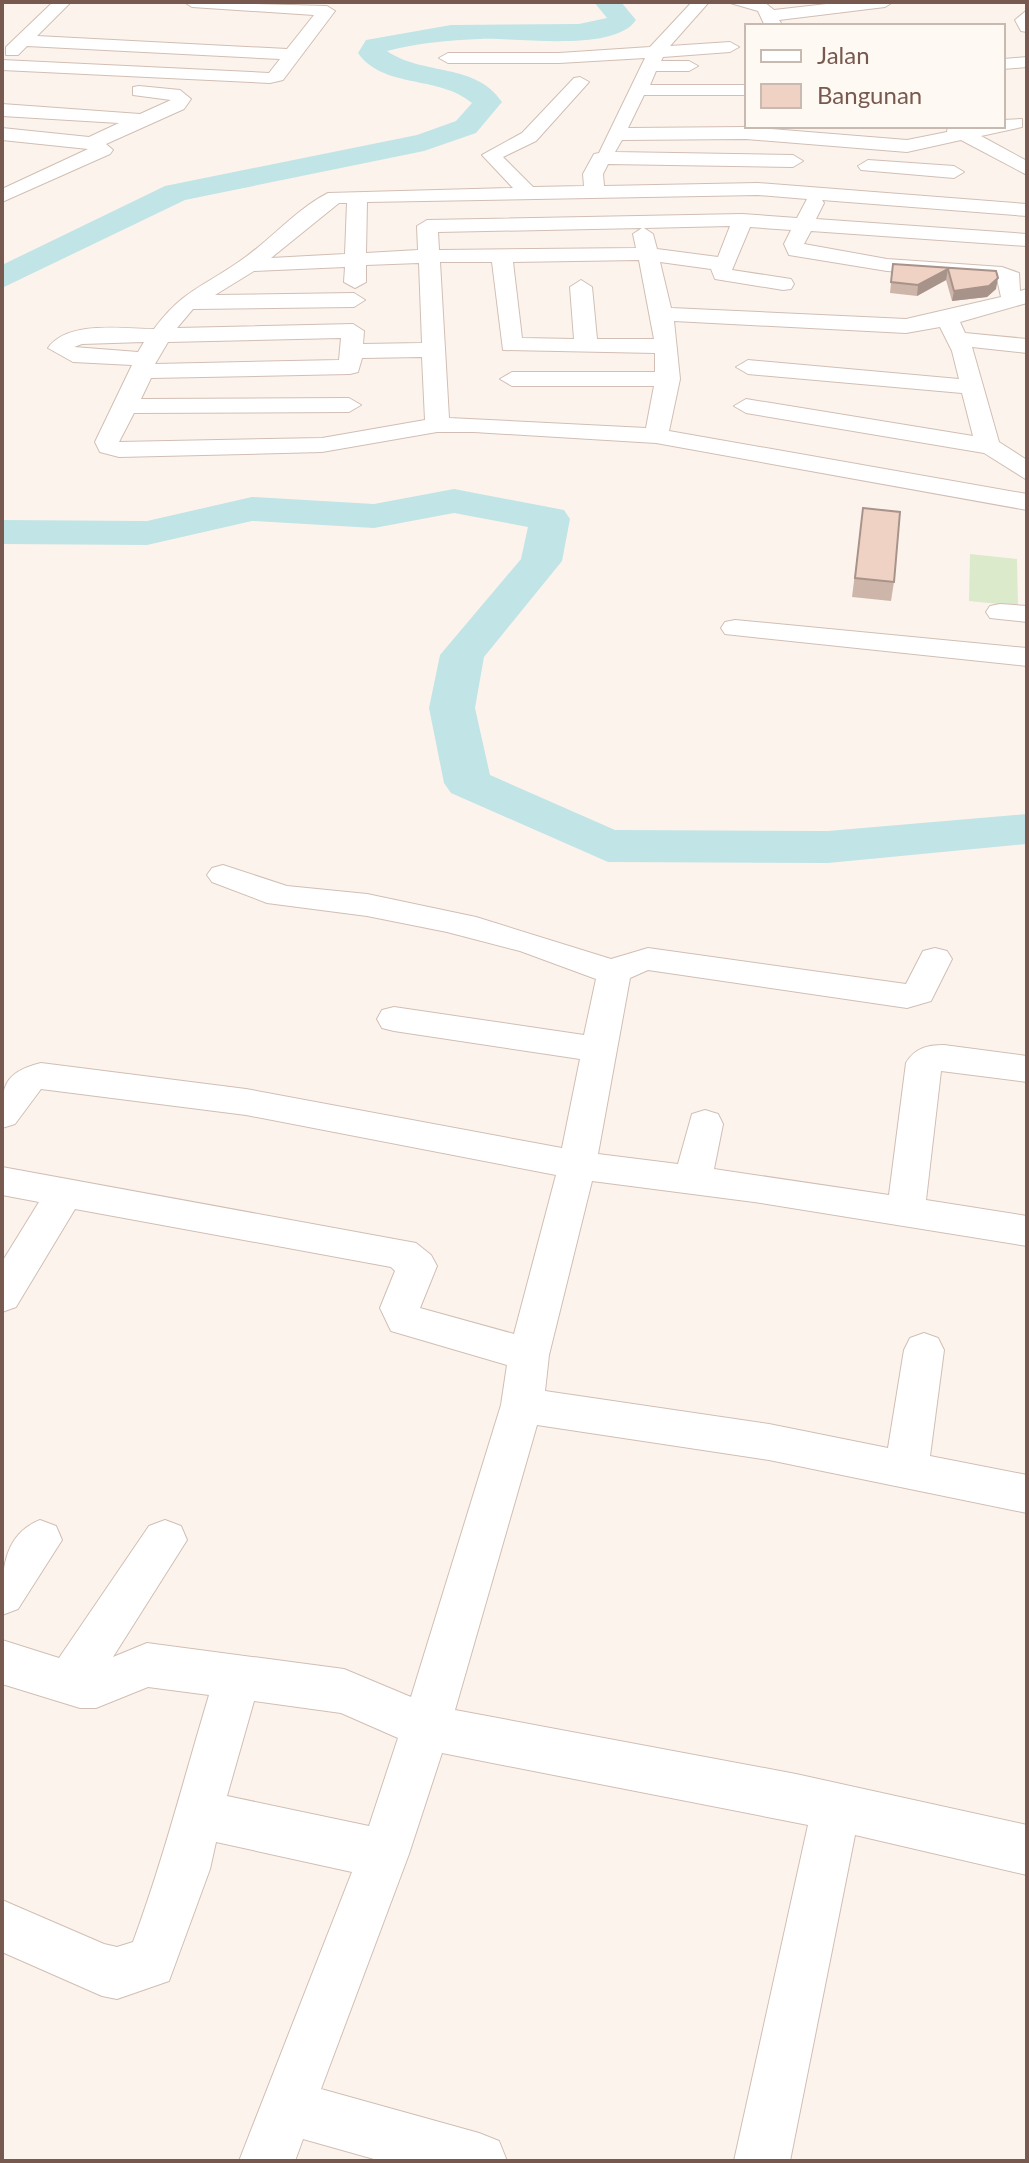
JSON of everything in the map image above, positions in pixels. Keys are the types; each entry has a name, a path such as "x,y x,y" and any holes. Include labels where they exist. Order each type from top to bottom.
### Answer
{"street":[{"path":"2,62 63,2"},
{"path":"2,62 263,79 277,76 292,54 301,30 326,8 192,2"},
{"path":"735,2 768,13 829,10 885,2"},
{"path":"595,191 593,174 654,58 706,6"},
{"path":"829,10 842,24"},
{"path":"1023,35 1023,20 1027,15"},
{"path":"47,18 78,19"},
{"path":"23,41 292,54"},
{"path":"448,58 654,58 734,50"},
{"path":"1005,64 1027,62"},
{"path":"2,83 174,94 182,99 91,143 2,134"},
{"path":"631,105 745,90"},
{"path":"526,193 518,176 503,167 492,155 529,137 566,97 584,91"},
{"path":"2,110 141,120"},
{"path":"739,112 758,189"},
{"path":"880,128 954,172 1003,208"},
{"path":"615,134 746,133 907,146 957,130 1027,169"},
{"path":"14,156 48,141"},
{"path":"2,196 103,153 91,143"},
{"path":"601,158 751,158 808,162"},
{"path":"850,164 954,172"},
{"path":"1027,210 758,189 423,198 335,197 320,205 249,265 182,306 159,334 107,442 109,447 119,450 322,445 437,425 656,436 1027,502"},
{"path":"633,191 653,283 664,314 668,396 656,436"},
{"path":"819,192 794,244 796,251 886,276 1009,275 1020,298 977,308 907,304"},
{"path":"351,440 349,405 357,196"},
{"path":"423,198 437,425"},
{"path":"249,265 428,256 648,254 720,264 728,261 742,220"},
{"path":"427,226 742,220 1027,240"},
{"path":"502,256 517,427"},
{"path":"720,264 723,274 783,284"},
{"path":"581,287 586,345"},
{"path":"190,302 354,300"},
{"path":"953,329 977,308"},
{"path":"664,314 953,329 1027,346"},
{"path":"729,448 746,406 748,367 740,340 740,317"},
{"path":"953,329 988,446"},
{"path":"352,350 159,334 81,337 67,341 59,348 73,355 143,365 352,350 433,350"},
{"path":"511,345 667,346"},
{"path":"748,367 970,387"},
{"path":"512,379 668,379"},
{"path":"125,406 349,405"},
{"path":"746,406 988,446 997,449 1027,472"},
{"path":"735,628 1027,657"},
{"path":"223,875 278,898 388,908 560,949 614,973"},
{"path":"267,2161 384,1854 426,1727 522,1405 529,1355 577,1165 614,973 627,964 648,959 907,996 919,993 935,959"},
{"path":"394,1019 601,1050"},
{"path":"906,1212 924,1063 932,1058 944,1058 1027,1069"},
{"path":"2,1115 28,1079 41,1076 246,1102 577,1165 693,1179 1027,1231"},
{"path":"693,1179 705,1124"},
{"path":"2,1181 402,1254 417,1266 400,1308 405,1320 529,1355"},
{"path":"2,1296 65,1193"},
{"path":"906,1472 924,1350"},
{"path":"522,1405 769,1442 1027,1494"},
{"path":"2,1595 40,1540"},
{"path":"68,1684 165,1540"},
{"path":"2,1662 68,1684 96,1686 147,1665 344,1691 426,1727 796,1798 1027,1850"},
{"path":"2,1926 102,1970 117,1973 151,1963 185,1869 214,1746 237,1679"},
{"path":"762,2161 836,1809"},
{"path":"197,1814 384,1854"},
{"path":"287,2107 479,2161"}],"green space":[{"path":"970,554 1017,559 1018,606 969,601"}],"building":[{"path":"893,264 996,271 998,278 989,286 954,291 948,269 918,285 891,282"},
{"path":"863,508 900,512 894,582 855,578"}],"waterway":[{"path":"2,278 176,193 424,142 466,127 488,102 465,83 393,68 372,53 376,46 421,36 466,31 595,30 623,20 607,2"},
{"path":"2,532 147,533 252,509 374,516 454,501 550,519 541,561 462,655 452,708 468,783 608,846 828,847 1027,829"}]}
